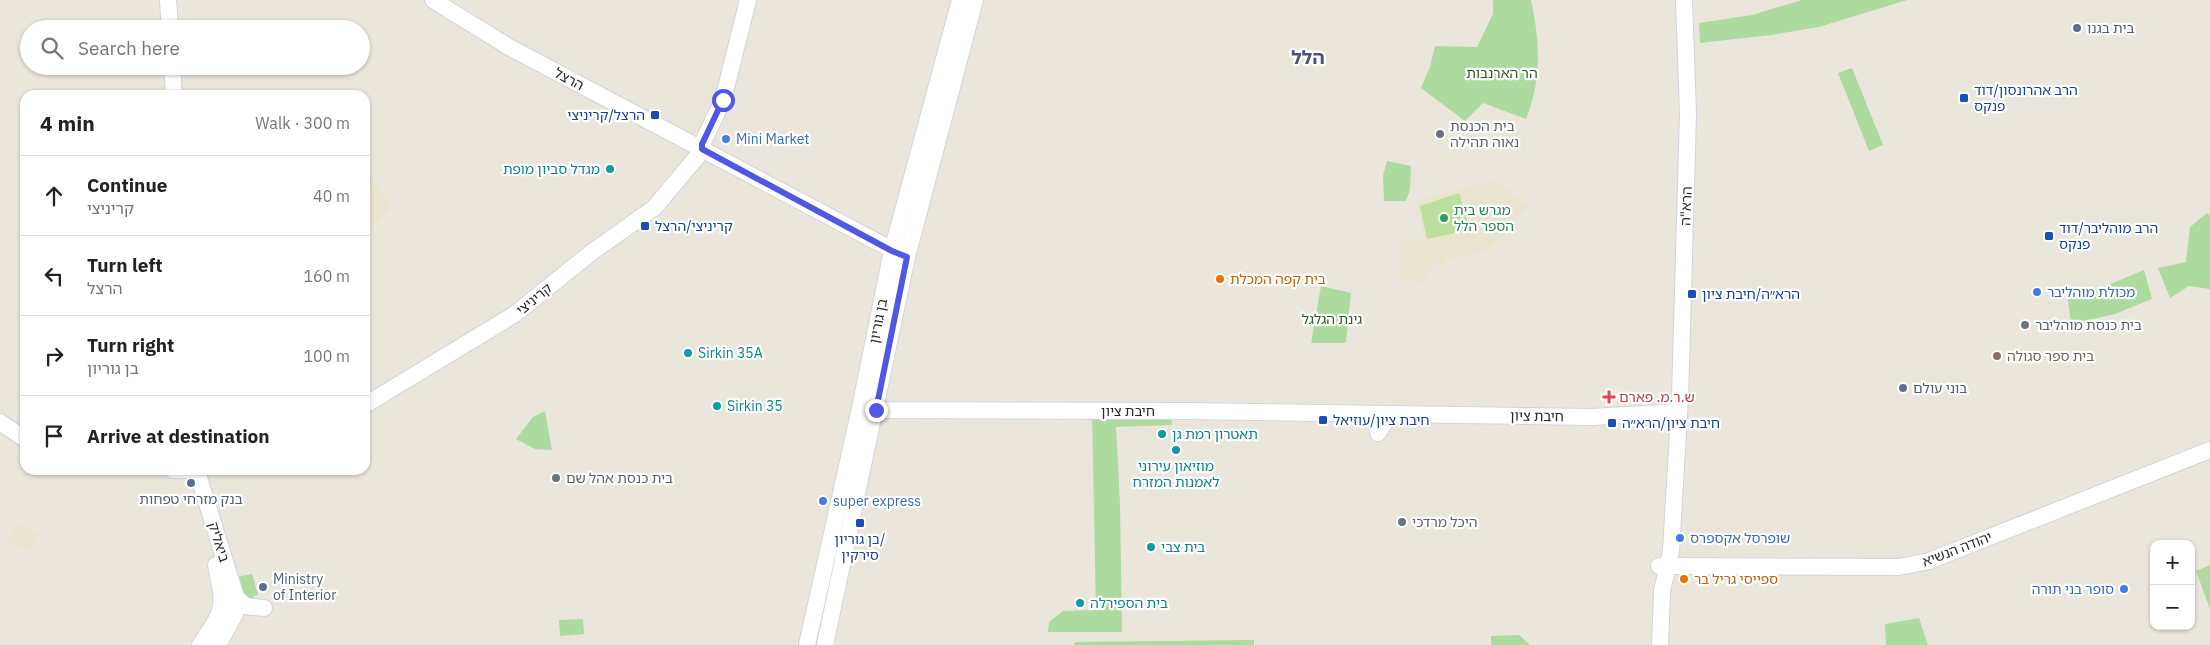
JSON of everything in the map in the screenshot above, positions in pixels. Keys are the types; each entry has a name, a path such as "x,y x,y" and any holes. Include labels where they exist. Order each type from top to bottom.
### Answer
{"street":[{"path":"168,0 169,20"},
{"name":"הרצל","path":"432,0 509,47 900,254"},
{"name":"קריניצי","path":"370,402 515,314 592,252 654,208 686,171 701,149 723,100 748,0"},
{"name":"בן גוריון","path":"825,645 868,409 900,254 960,0"},
{"name":"בן גוריון","path":"900,254 975,0"},
{"name":"הרא\"ה","path":"1660,645 1662,591 1670,567 1677,412 1680,398 1688,114 1684,0"},
{"path":"173,75 174,90"},
{"name":"בן גוריון","path":"807,645 868,409"},
{"name":"חיבת ציון","path":"868,409 1186,411 1592,417 1677,412"},
{"name":"הרא\"ה","path":"1670,567 1667,426 1677,412"},
{"path":"1648,414 1667,426"},
{"path":"1378,433 1385,422 1396,415"},
{"path":"0,422 20,435"},
{"name":"יהודה הנשיא","path":"1670,567 1859,568 1914,565 1929,561 2210,450"},
{"name":"ביאליק","path":"198,475 223,599 228,614"},
{"name":"ביאליק","path":"199,475 236,597 228,614"},
{"path":"236,597 245,606 264,608"},
{"path":"200,645 228,614"},
{"path":"218,645 228,614"}],"shaded area":[{"path":"370,178 392,207 370,230"},
{"path":"1495,180 1529,206 1487,251 1445,259 1444,264 1432,265 1432,273 1426,274 1425,285 1416,284 1416,280 1400,278 1401,241 1424,240 1417,201"},
{"path":"16,525 39,533 31,550 7,543"}],"green space":[{"name":"הר הארנבות","path":"1493,0 1531,0 1538,45 1535,90 1526,119 1483,103 1465,121 1421,88 1430,67 1435,46 1477,47 1493,14"},
{"path":"1802,0 1907,0 1819,27 1771,35 1700,43 1699,23 1752,15"},
{"path":"1852,68 1883,145 1869,151 1838,73"},
{"path":"1387,161 1411,166 1410,190 1406,201 1384,201 1383,175"},
{"name":"מגרש בית הספר הלל","path":"1459,193 1470,230 1427,239 1420,206"},
{"path":"2207,213 2210,215 2210,289 2189,286 2170,298 2158,268 2186,262 2190,227"},
{"path":"2144,270 2152,299 2115,314 2071,324 2067,293 2101,288"},
{"name":"גינת הגלגל","path":"1321,286 1351,293 1346,343 1311,343"},
{"path":"545,411 552,450 535,449 516,439 533,417"},
{"path":"1171,413 1172,425 1116,427 1120,504 1122,632 1048,632 1049,622 1063,611 1096,610 1092,415"},
{"path":"2210,565 2210,609 2196,571"},
{"path":"252,574 258,595 254,596 255,605 243,597 237,577"},
{"path":"1919,618 1928,645 1886,645 1885,624"},
{"path":"583,619 584,634 560,636 559,620"},
{"path":"1519,635 1530,645 1491,645 1491,636"},
{"path":"1254,640 1254,645 1074,645 1074,642"}],"place":[{"name":"בית בגנו","path":"2077,28"},
{"name":"הרב אהרונסון/דוד פנקס","path":"1964,98"},
{"name":"הרצל/קריניצי","path":"655,115"},
{"name":"בית הכנסת נאוה תהילה","path":"1440,134"},
{"name":"Mini Market","path":"726,139"},
{"name":"מגדל סביון מופת","path":"610,169"},
{"name":"מגרש בית הספר הלל","path":"1444,218"},
{"name":"קריניצי/הרצל","path":"645,226"},
{"name":"הרב מוהליבר/דוד פנקס","path":"2049,236"},
{"name":"בית קפה המכלת","path":"1220,279"},
{"name":"מכולת מוהליבר","path":"2037,292"},
{"name":"הרא״ה/חיבת ציון","path":"1692,294"},
{"name":"בית כנסת מוהליבר","path":"2025,325"},
{"name":"Sirkin 35A","path":"688,353"},
{"name":"בית ספר סגולה","path":"1997,356"},
{"name":"בוני עולם","path":"1903,388"},
{"name":"ש.ר.מ. פארם","path":"1609,397"},
{"name":"Sirkin 35","path":"717,406"},
{"name":"חיבת ציון/עוזיאל","path":"1323,420"},
{"name":"חיבת ציון/הרא״ה","path":"1612,423"},
{"name":"תאטרון רמת גן","path":"1162,434"},
{"name":"מוזיאון עירוני לאמנות המזרח","path":"1176,450"},
{"name":"בית כנסת אהל שם","path":"556,478"},
{"name":"בנק מזרחי טפחות","path":"191,483"},
{"name":"super express","path":"823,501"},
{"name":"היכל מרדכי","path":"1402,522"},
{"name":"בן גוריון/ סירקין","path":"860,523"},
{"name":"שופרסל אקספרס","path":"1680,538"},
{"name":"בית צבי","path":"1151,547"},
{"name":"ספייסי גריל בר","path":"1684,579"},
{"name":"Ministry of Interior","path":"263,587"},
{"name":"סופר בני תורה","path":"2124,589"},
{"name":"בית הספירלה","path":"1080,603"}],"district":[{"name":"הלל","path":"1308,57"}],"route":[{"path":"723,100 702,144 702,149 708,154 892,251 907,257 876,410"}]}
